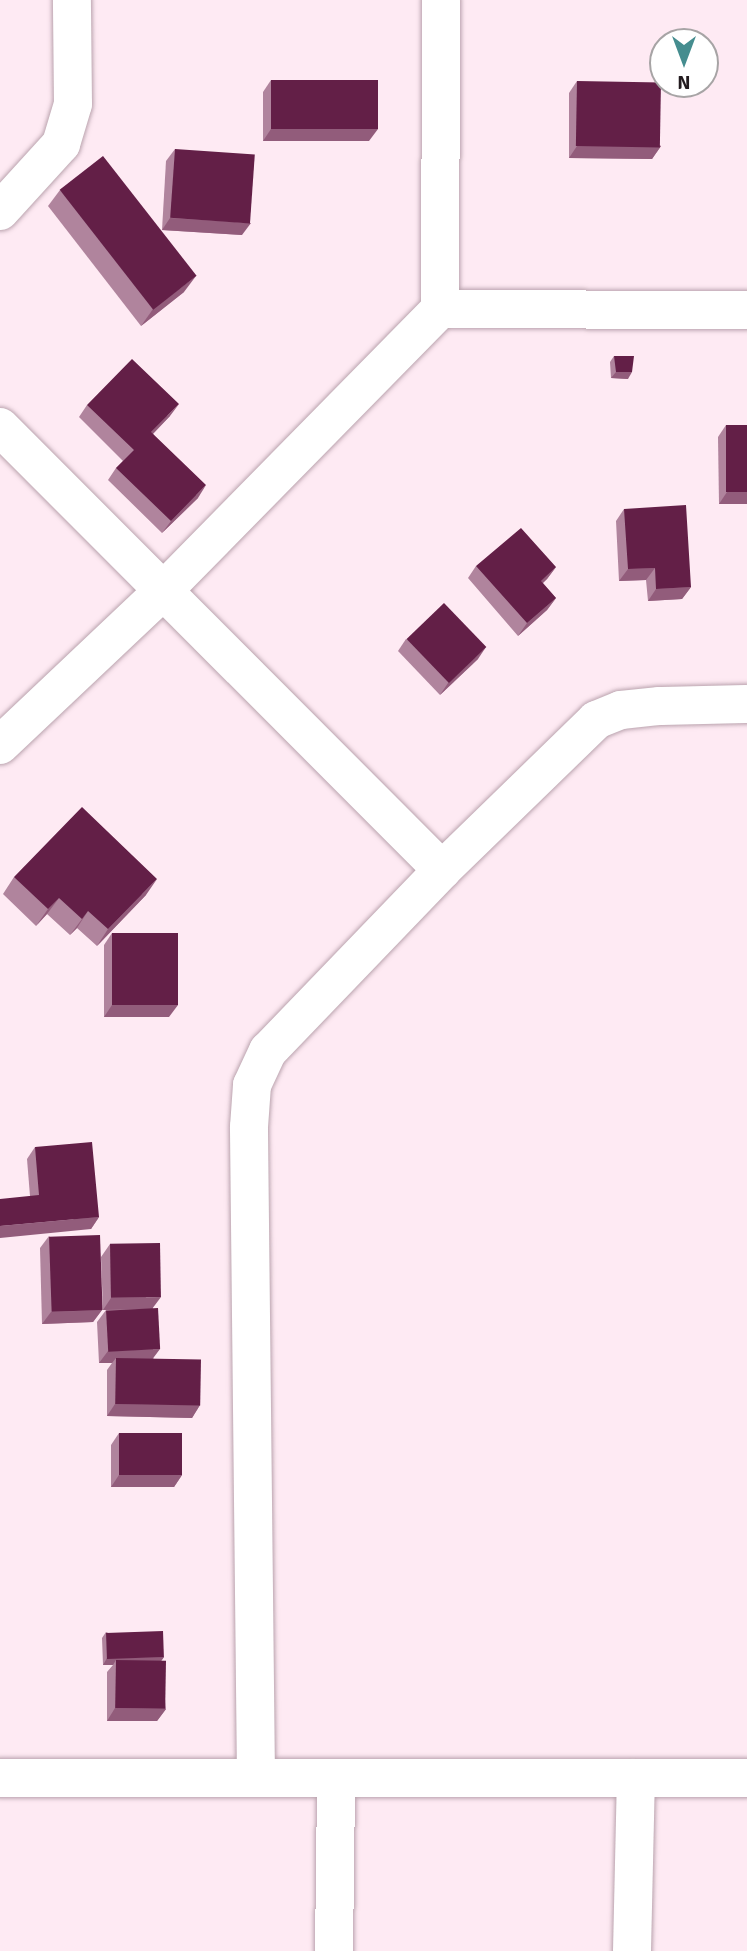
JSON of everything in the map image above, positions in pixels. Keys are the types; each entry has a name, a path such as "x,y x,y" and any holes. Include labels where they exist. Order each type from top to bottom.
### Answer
{"street":[{"path":"0,211 61,144 73,104 72,0"},
{"path":"0,745 163,591 440,309 441,0"},
{"path":"440,309 747,310"},
{"path":"0,426 442,870"},
{"path":"256,1778 249,1128 252,1085 268,1051 442,870 596,720 621,710 660,706 747,704"},
{"path":"0,1778 747,1778"},
{"path":"334,1951 336,1778"},
{"path":"632,1951 636,1778"}],"building":[{"path":"271,80 378,80 378,129 271,129"},
{"path":"577,81 649,82 649,98 661,98 660,147 576,146"},
{"path":"175,149 255,155 250,223 170,218"},
{"path":"103,156 197,276 153,310 60,190"},
{"path":"614,356 634,356 632,372 616,372"},
{"path":"132,359 179,404 151,432 206,485 171,521 116,468 134,450 87,405"},
{"path":"726,425 747,425 747,492 726,492"},
{"path":"686,505 691,587 656,589 655,568 628,569 624,509"},
{"path":"521,528 556,567 541,581 556,598 527,623 476,566"},
{"path":"444,603 486,647 449,683 407,639"},
{"path":"82,807 157,879 108,929 88,911 82,919 59,898 48,909 14,877"},
{"path":"112,933 178,933 178,1005 112,1005"},
{"path":"92,1142 99,1217 0,1226 0,1199 39,1195 35,1147"},
{"path":"100,1235 103,1310 52,1312 49,1237"},
{"path":"160,1243 161,1297 111,1298 110,1244"},
{"path":"158,1308 160,1349 108,1352 106,1311"},
{"path":"116,1358 201,1359 200,1405 115,1404"},
{"path":"119,1433 182,1433 182,1475 119,1475"},
{"path":"163,1631 164,1657 107,1659 106,1633"},
{"path":"116,1660 166,1661 165,1709 115,1708"}]}
